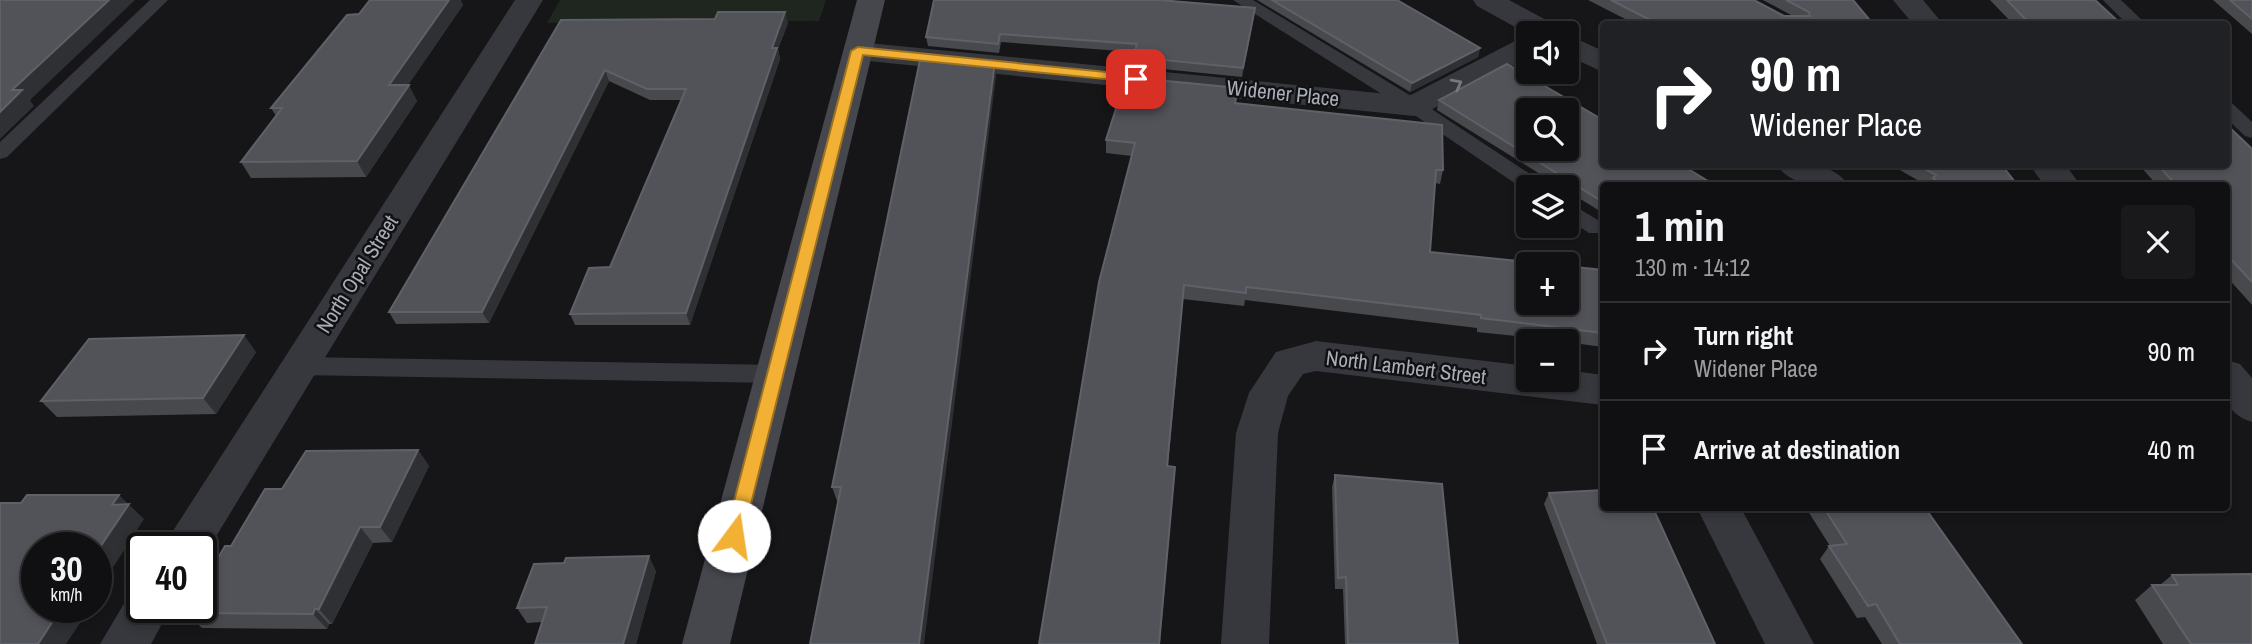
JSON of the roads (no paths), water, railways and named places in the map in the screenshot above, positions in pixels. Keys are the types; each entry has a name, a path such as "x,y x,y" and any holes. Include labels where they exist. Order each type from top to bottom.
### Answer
{"street":[{"name":"North Opal Street","path":"195,532 529,0"},
{"path":"706,644 871,0"},
{"path":"1488,0 1526,21"},
{"path":"1907,0 1925,21"},
{"path":"1579,50 1600,61"},
{"name":"Widener Place","path":"858,51 1414,106"},
{"path":"1414,106 1516,52"},
{"path":"1800,168 1825,182"},
{"path":"2049,168 2061,182"},
{"name":"North Lambert Street","path":"1245,644 1257,433 1269,393 1290,362 1316,356 1600,390"},
{"path":"2230,380 2252,408"},
{"path":"2230,398 2252,408"},
{"path":"1721,511 1790,644"},
{"path":"124,644 138,623"}],"lane":[{"path":"0,153 160,0"},
{"path":"1241,0 1414,106 1517,175"},
{"path":"2111,0 2134,21"},
{"path":"2230,112 2252,132"},
{"path":"1579,217 1596,228"},
{"path":"299,366 776,374"}]}
